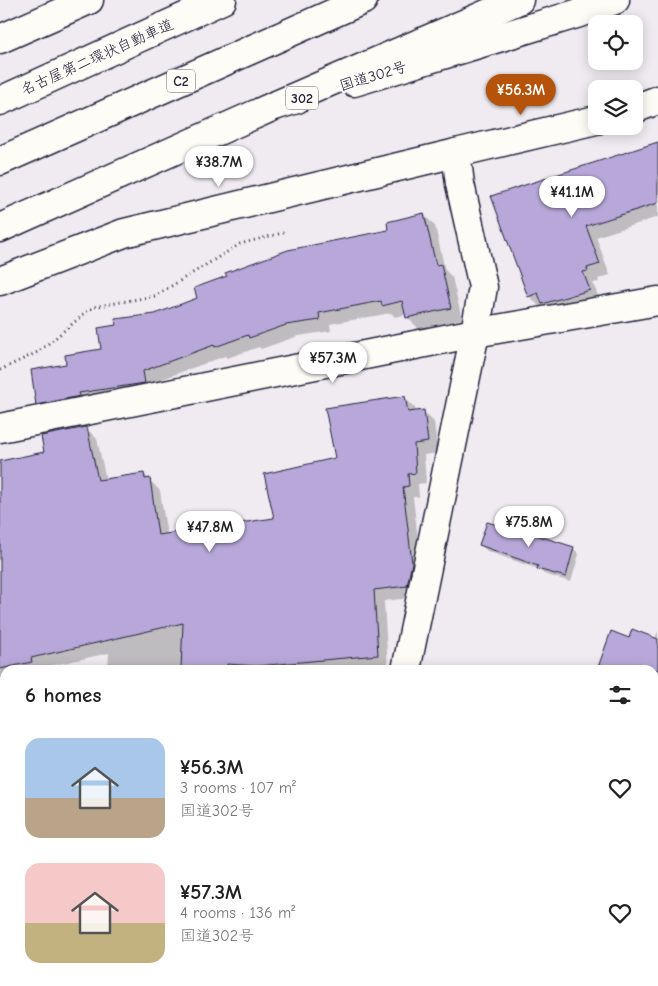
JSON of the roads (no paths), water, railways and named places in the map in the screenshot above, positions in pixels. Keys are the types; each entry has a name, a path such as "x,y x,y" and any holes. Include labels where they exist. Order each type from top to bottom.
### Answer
{"main road":[{"path":"0,39 89,0"},
{"name":"名古屋第二環状自動車道","path":"0,101 222,0"},
{"name":"C2","path":"0,161 363,0"},
{"path":"274,106 519,0"},
{"name":"国道302号","path":"0,228 274,106 586,11 615,0"},
{"path":"643,106 658,100"},
{"path":"0,281 124,233 588,122"},
{"path":"407,665 483,287 460,184 456,153"},
{"path":"0,428 475,333 658,301"}]}
